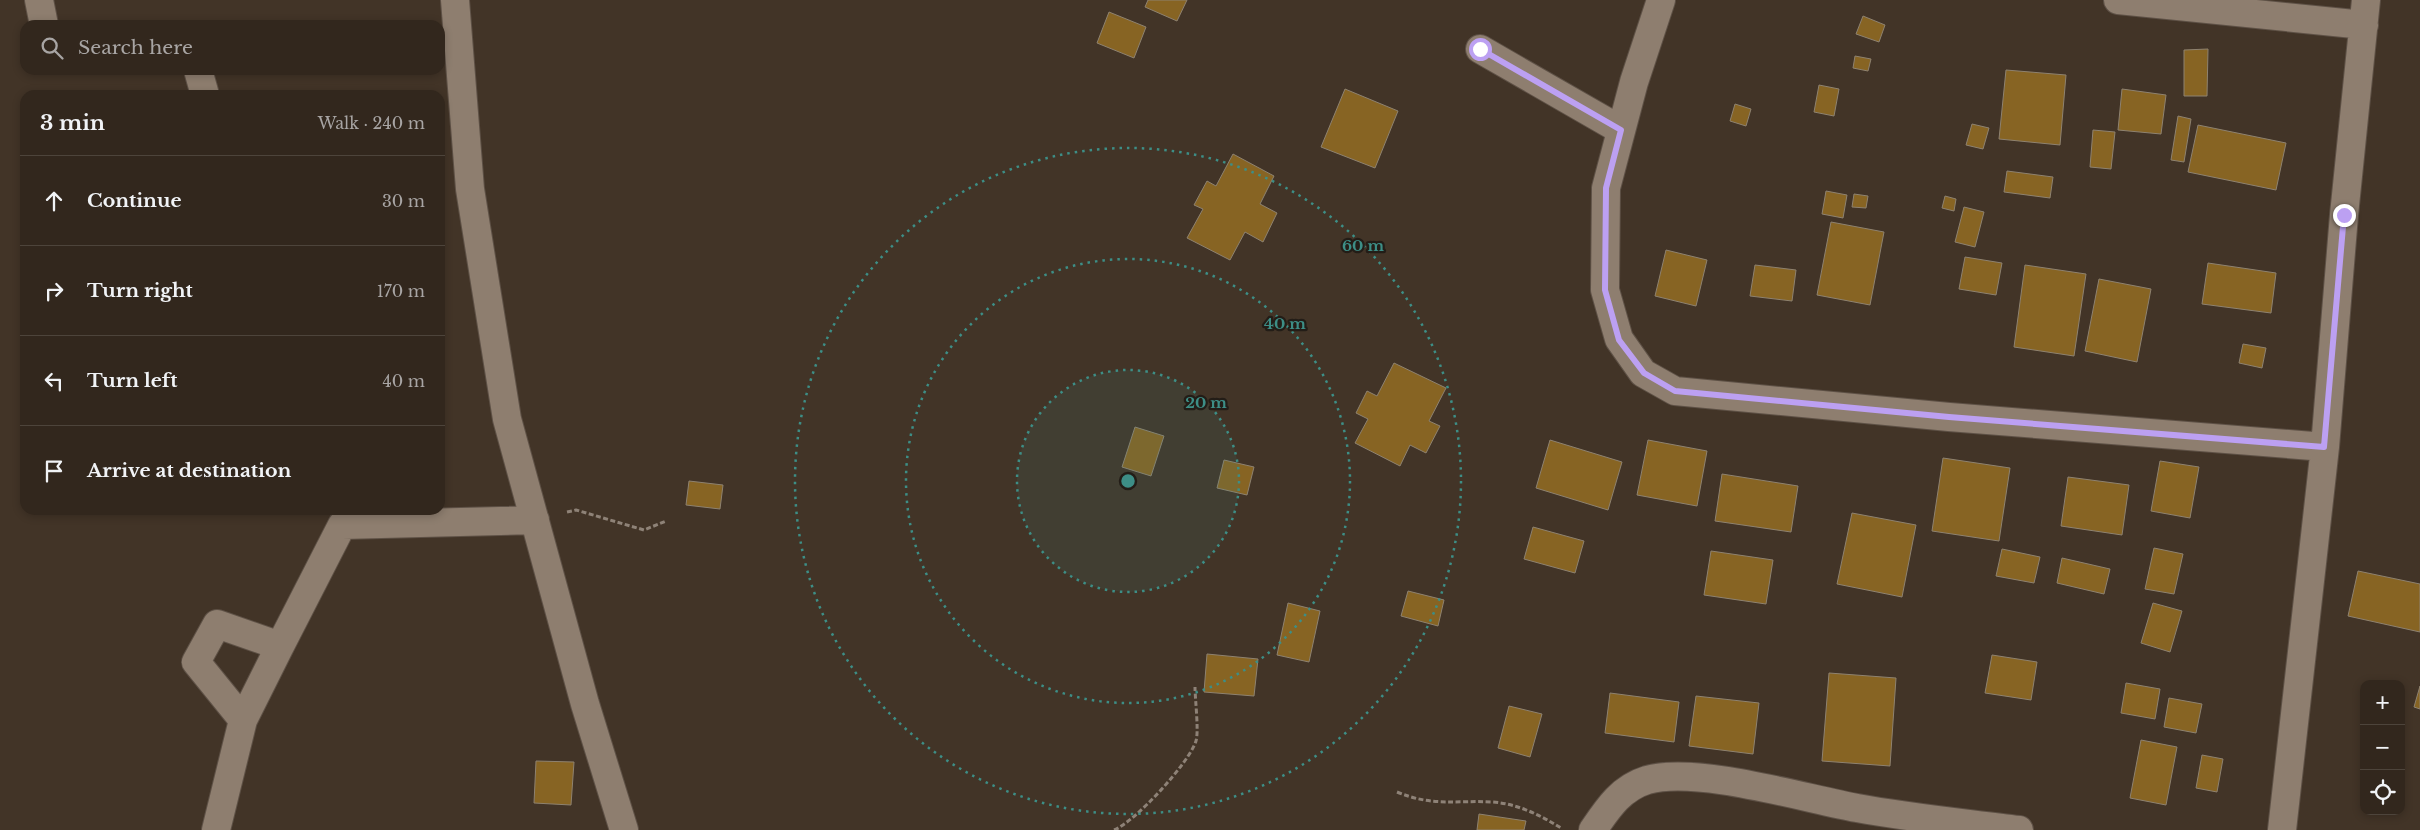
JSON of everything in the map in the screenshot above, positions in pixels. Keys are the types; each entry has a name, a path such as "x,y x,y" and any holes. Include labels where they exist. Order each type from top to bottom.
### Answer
{"street":[{"path":"39,0 43,20"},
{"path":"455,0 470,188 507,419 585,704 624,830"},
{"path":"1660,0 1634,82 1606,188 1605,290 1619,340 1644,373 1675,391 1959,418 2324,447"},
{"path":"2118,0 2365,12 2324,447 2282,830"},
{"path":"1480,49 1621,130"},
{"path":"199,75 204,90"},
{"path":"216,830 243,720 342,525 535,520"},
{"path":"243,720 196,662 218,624 280,646"},
{"path":"1593,830 1610,806 1626,789 1647,780 1669,776 1723,782 1874,811 2019,830"}],"path":[{"path":"535,520 576,510 644,530 666,521"},
{"path":"1114,830 1126,825 1172,778 1196,740 1195,687"},
{"path":"1397,792 1415,799 1432,802 1495,802 1539,814 1563,830"}],"building":[{"path":"1148,0 1187,0 1177,21 1145,7"},
{"path":"1109,12 1146,27 1134,58 1097,43"},
{"path":"1863,16 1885,25 1879,42 1856,34"},
{"path":"2208,49 2207,96 2184,96 2184,50"},
{"path":"1855,56 1871,59 1868,71 1853,68"},
{"path":"2006,70 2066,75 2060,145 1999,139"},
{"path":"1819,85 1839,89 1834,116 1814,112"},
{"path":"1345,89 1398,111 1375,168 1321,147"},
{"path":"2122,89 2166,95 2161,134 2118,130"},
{"path":"1735,104 1751,109 1746,126 1730,121"},
{"path":"2178,116 2191,119 2184,162 2171,160"},
{"path":"1972,124 1989,128 1983,149 1966,145"},
{"path":"2198,125 2286,143 2276,190 2188,172"},
{"path":"2093,130 2115,132 2111,169 2090,167"},
{"path":"1233,154 1274,176 1260,204 1277,213 1263,242 1245,232 1230,260 1187,238 1203,209 1194,205 1207,181 1216,186"},
{"path":"2007,171 2053,177 2050,198 2004,192"},
{"path":"1826,191 1847,195 1843,218 1822,214"},
{"path":"1854,194 1868,196 1866,208 1852,207"},
{"path":"1945,196 1956,199 1954,211 1942,208"},
{"path":"1964,207 1984,212 1975,247 1955,242"},
{"path":"1831,222 1884,232 1870,305 1817,295"},
{"path":"1666,250 1707,260 1696,306 1655,296"},
{"path":"1965,257 2002,263 1996,295 1959,289"},
{"path":"2208,263 2276,273 2271,313 2202,304"},
{"path":"1755,265 1796,270 1792,301 1750,296"},
{"path":"2025,265 2086,274 2074,356 2014,347"},
{"path":"2099,279 2151,289 2137,362 2085,351"},
{"path":"2243,344 2266,348 2262,368 2239,363"},
{"path":"1394,363 1446,388 1429,421 1440,426 1426,453 1410,445 1400,466 1355,443 1368,419 1356,413 1367,391 1377,396"},
{"path":"1135,427 1164,436 1151,476 1122,467"},
{"path":"1550,440 1622,462 1608,510 1536,488"},
{"path":"1648,440 1707,451 1697,506 1637,495"},
{"path":"1943,458 2010,468 1999,541 1932,531"},
{"path":"1224,460 1254,467 1247,495 1217,488"},
{"path":"2160,461 2199,467 2190,518 2151,511"},
{"path":"1722,474 1798,486 1791,532 1715,521"},
{"path":"2068,477 2129,485 2122,535 2061,526"},
{"path":"689,481 723,485 720,509 686,505"},
{"path":"1852,513 1916,525 1902,597 1837,584"},
{"path":"1533,527 1584,541 1575,573 1524,559"},
{"path":"2154,548 2183,554 2174,594 2145,589"},
{"path":"2002,549 2040,557 2034,583 1996,576"},
{"path":"1711,551 1773,560 1766,604 1704,595"},
{"path":"2062,558 2110,569 2104,594 2057,583"},
{"path":"2358,571 2420,584 2420,632 2348,616"},
{"path":"1408,591 1444,600 1438,626 1401,616"},
{"path":"1288,603 1320,611 1309,662 1277,655"},
{"path":"2153,603 2182,611 2170,652 2141,643"},
{"path":"1207,654 1258,659 1254,696 1204,692"},
{"path":"1992,655 2037,662 2031,700 1985,693"},
{"path":"1829,673 1896,678 1890,766 1822,761"},
{"path":"2126,683 2160,689 2155,719 2121,713"},
{"path":"2420,686 2420,709 2414,707"},
{"path":"1610,693 1679,702 1674,742 1605,733"},
{"path":"1696,696 1759,703 1753,754 1689,746"},
{"path":"2169,698 2202,704 2196,733 2164,727"},
{"path":"1509,706 1542,714 1530,757 1498,748"},
{"path":"2141,740 2177,747 2166,805 2130,798"},
{"path":"2202,755 2223,759 2217,792 2196,788"},
{"path":"536,761 574,762 571,805 534,803"},
{"path":"1479,814 1526,821 1524,830 1477,830"}],"route":[{"path":"1480,49 1621,130 1606,188 1605,290 1619,340 1644,373 1675,391 1949,417 2324,447 2344,215"}]}
